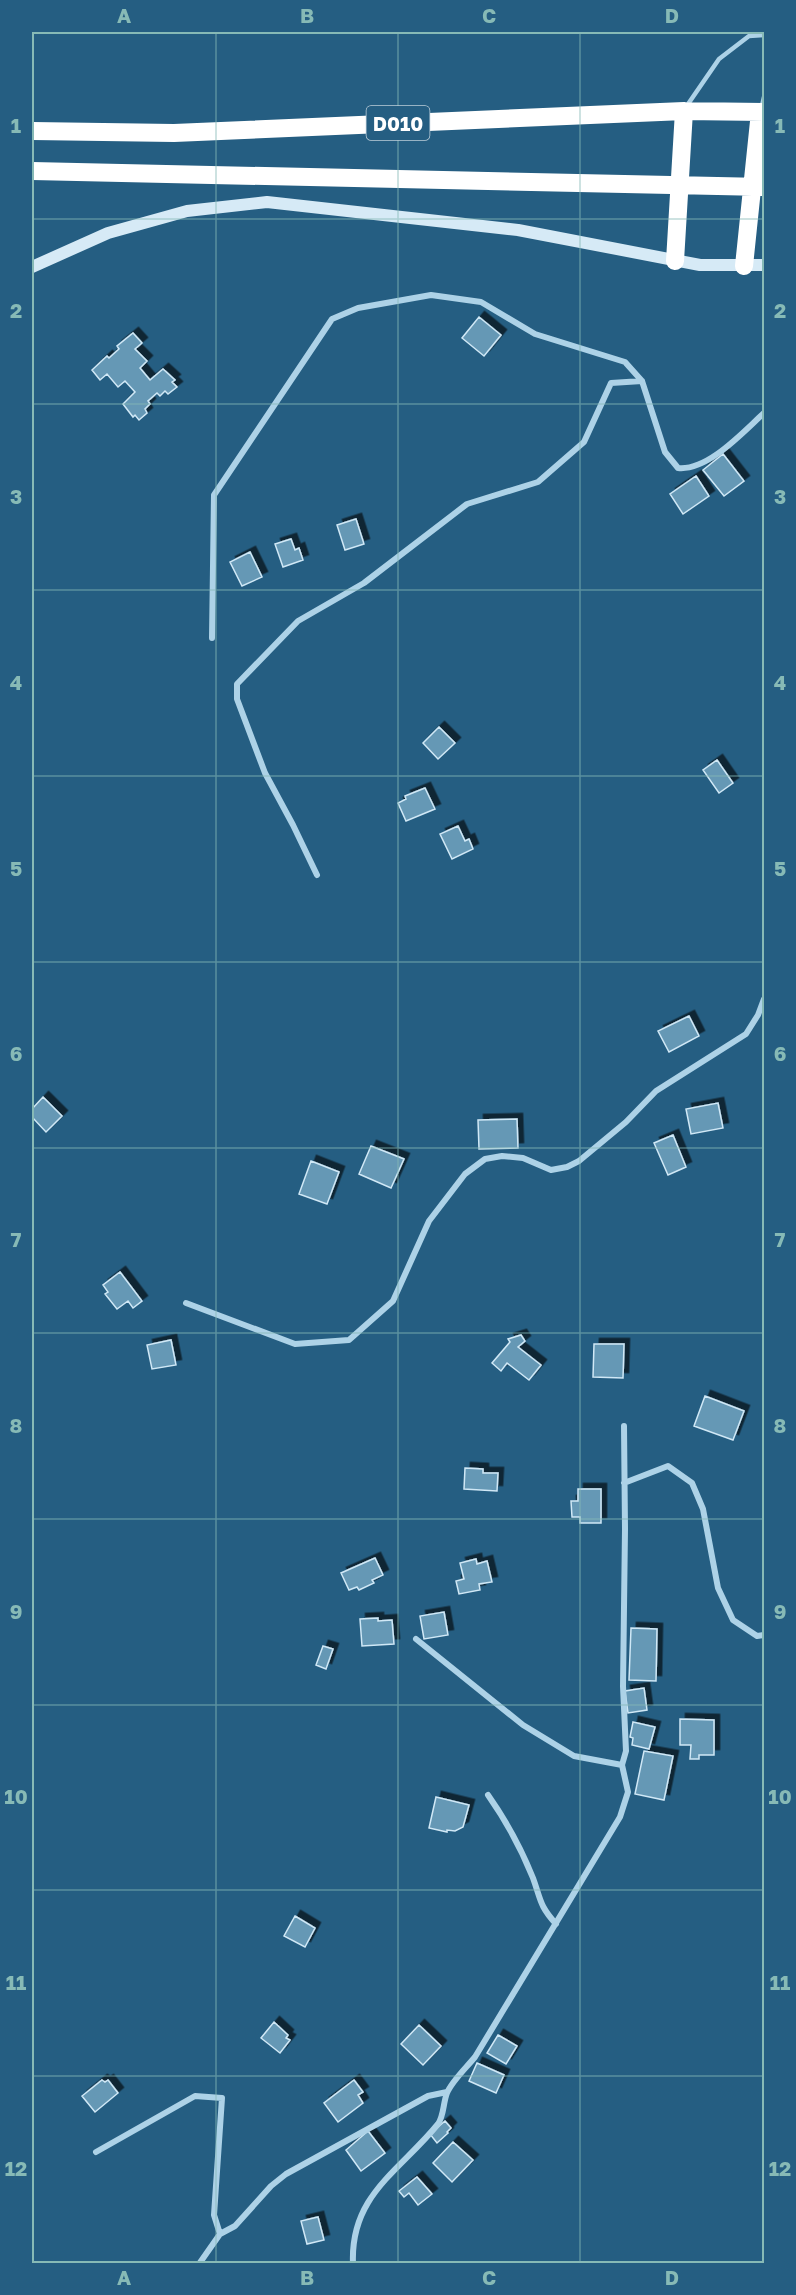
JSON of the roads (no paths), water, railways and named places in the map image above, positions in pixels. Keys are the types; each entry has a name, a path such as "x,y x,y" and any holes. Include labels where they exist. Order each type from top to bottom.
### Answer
{"highway":[{"name":"D010","path":"32,130 174,133 763,107"},
{"path":"744,266 759,187 763,107"},
{"path":"675,261 684,111"},
{"path":"32,171 759,187"}],"street":[{"path":"32,267 108,233 187,211 267,202 518,230 700,265 765,265"},
{"path":"212,638 214,495 332,319 358,308 431,295 481,302 536,334 626,362 642,381 665,452 678,468 690,470 719,453 765,413"},
{"path":"317,875 265,773 237,699 237,684 298,621 364,584 467,504 538,482 584,442 611,383 642,381"},
{"path":"186,1303 295,1344 349,1341 393,1301 429,1221 465,1174 485,1159 502,1156 523,1158 551,1170 567,1167 579,1161 626,1122 656,1091 746,1034 765,999"},
{"path":"353,2264 352,2245 369,2199 440,2122 447,2092 475,2057 620,1817 628,1792 622,1765 626,1751 623,1686 624,1426"},
{"path":"624,1483 668,1466 692,1483 703,1509 718,1588 733,1620 756,1636 765,1635"},
{"path":"416,1639 523,1725 574,1756 622,1765"},
{"path":"488,1795 508,1822 533,1879 542,1908 556,1924"},
{"path":"199,2264 220,2234 235,2226 271,2186 286,2174 428,2096 447,2092"},
{"path":"96,2152 195,2096 222,2098 214,2215 220,2234"}],"lane":[{"path":"684,111 718,59 749,36 765,35"}]}
